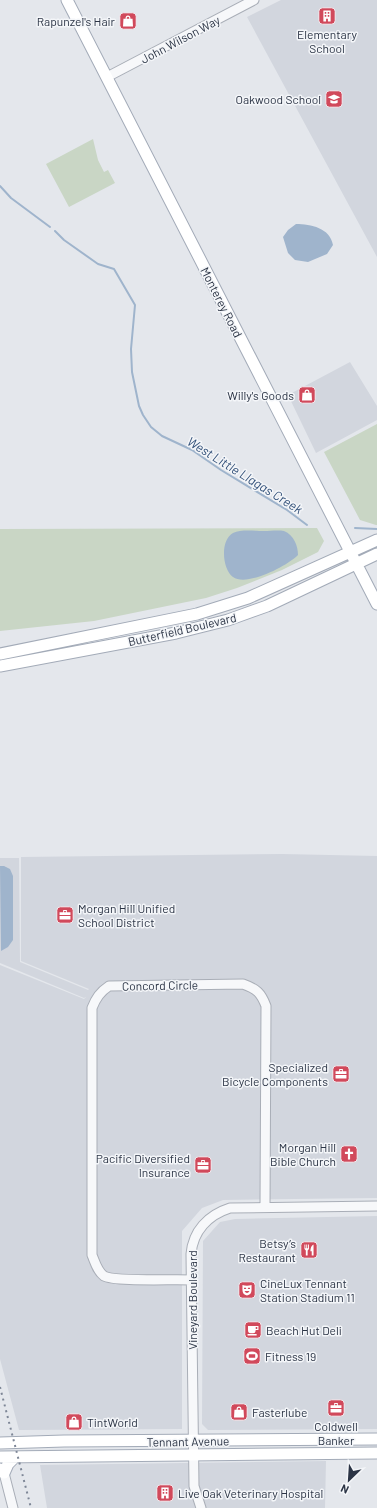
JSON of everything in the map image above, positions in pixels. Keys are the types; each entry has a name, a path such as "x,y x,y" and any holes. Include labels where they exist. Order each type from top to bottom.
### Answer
{"main road":[{"name":"Monterey Road","path":"67,0 377,604"},
{"name":"Butterfield Boulevard","path":"0,654 197,614 248,598 377,540"},
{"name":"Butterfield Boulevard","path":"0,666 176,633 228,620 267,606 377,554"},
{"name":"Tennant Avenue","path":"0,1443 64,1441 377,1439"},
{"path":"49,1457 50,1452 53,1450 64,1448 64,1441"},
{"path":"67,1457 70,1450 85,1446 86,1441"},
{"name":"Tennant Avenue","path":"0,1457 377,1453"},
{"path":"2,1471 15,1457"}],"street":[{"name":"John Wilson Way","path":"107,77 254,0"},
{"name":"Concord Circle","path":"191,1280 116,1279 104,1275 96,1266 92,1254 92,1008 96,997 101,992 110,986 243,984 253,987 261,995 266,1006 265,1207"},
{"name":"Vineyard Boulevard","path":"201,1508 194,1486 193,1441 191,1254 196,1234 208,1219 221,1211 230,1208 377,1206"},
{"path":"2,1471 13,1508"}],"shaded area":[{"name":"Oakwood School","path":"281,0 377,0 377,257 247,17"},
{"path":"350,362 377,406 377,420 316,453 288,395"},
{"path":"282,854 377,856 377,1198 223,1200 202,1208 182,1231 182,1429 19,1430 0,1359 0,965 84,999 86,997 84,998 0,963 0,858 19,858 20,962 88,990 89,989 21,961 21,857"},
{"path":"377,1216 377,1429 208,1430 202,1424 203,1241 220,1222 235,1219"},
{"path":"326,1461 325,1508 47,1508 40,1465"}],"green space":[{"path":"93,139 98,160 104,172 108,170 115,183 69,207 46,164"},
{"path":"377,424 376,525 360,520 324,452"},
{"path":"317,528 324,541 318,552 282,570 237,588 206,598 94,621 0,631 0,529"}],"water":[{"path":"296,224 314,226 324,231 331,239 333,245 327,254 308,262 295,260 288,253 283,237 288,230"},
{"path":"240,531 284,531 290,535 295,541 298,555 293,560 267,574 248,579 233,577 229,573 224,555 224,548 229,537 233,533"},
{"path":"0,866 10,869 13,876 13,940 8,947 1,951"}],"waterway":[{"name":"West Little Llagas Creek","path":"0,186 11,198 50,227"},
{"name":"West Little Llagas Creek","path":"55,231 64,240 98,264 114,269 135,305 131,349 132,372 139,406 151,427 162,436 192,450 221,470 287,510 307,525"},
{"name":"West Little Llagas Creek","path":"355,528 377,529"}],"railway":[{"path":"0,1387 31,1508"}],"place":[{"name":"Elementary School","path":"327,16"},
{"name":"Rapunzel's Hair","path":"128,21"},
{"name":"Oakwood School","path":"334,99"},
{"name":"Willy's Goods","path":"307,395"},
{"name":"Morgan Hill Unified School District","path":"65,915"},
{"name":"Specialized Bicycle Components","path":"341,1074"},
{"name":"Morgan Hill Bible Church","path":"349,1154"},
{"name":"Pacific Diversified Insurance","path":"203,1165"},
{"name":"Betsy’s Restaurant","path":"309,1250"},
{"name":"CineLux Tennant Station Stadium 11","path":"247,1290"},
{"name":"Beach Hut Deli","path":"253,1330"},
{"name":"Fitness 19","path":"252,1356"},
{"name":"Coldwell Banker","path":"336,1408"},
{"name":"Fasterlube","path":"239,1412"},
{"name":"TintWorld","path":"74,1422"},
{"name":"Live Oak Veterinary Hospital","path":"165,1493"}]}
